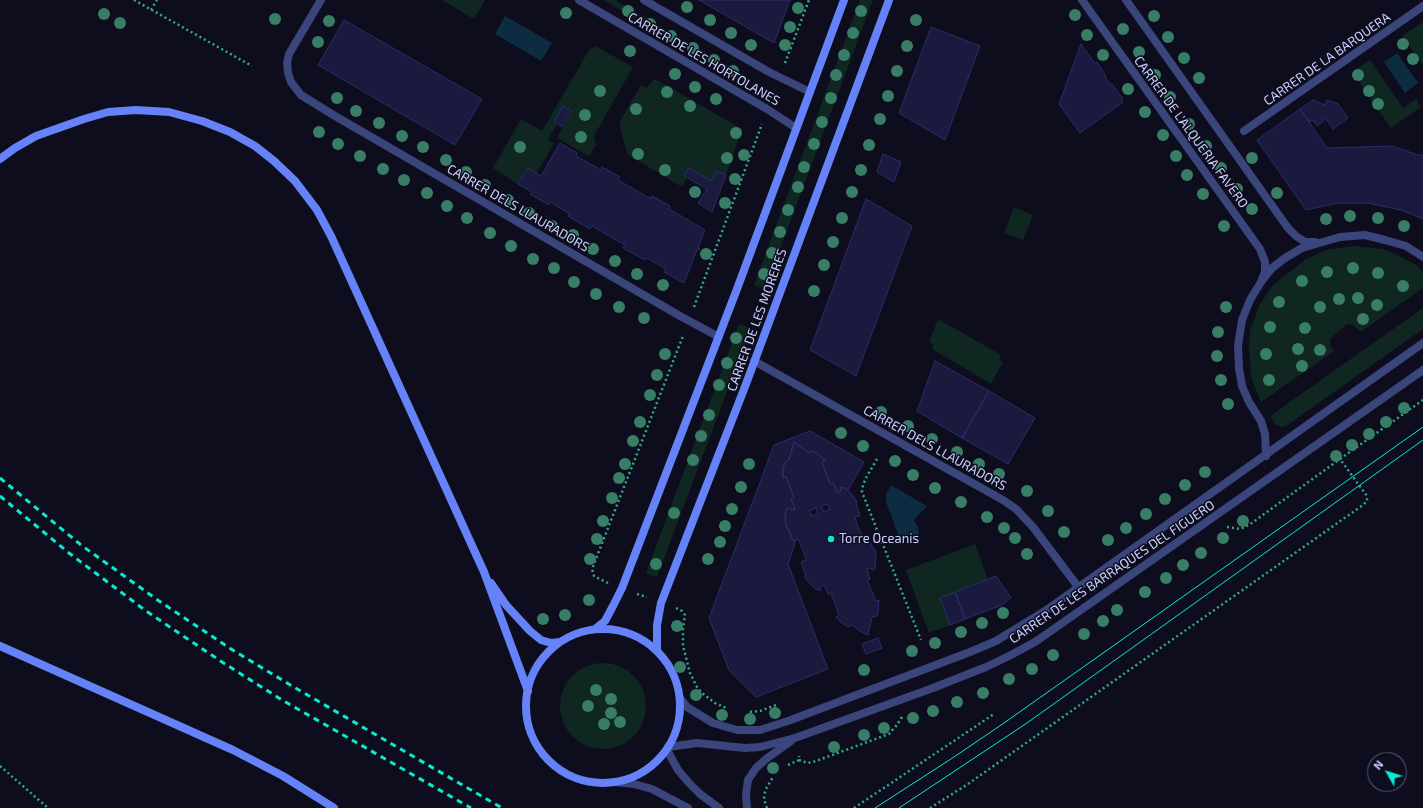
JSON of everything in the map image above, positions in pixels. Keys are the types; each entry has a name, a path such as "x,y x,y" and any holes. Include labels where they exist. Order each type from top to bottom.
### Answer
{"main road":[{"path":"595,629 605,621 622,588 719,337 844,0"},
{"name":"CARRER DE LES MORERES","path":"657,650 657,625 661,603 754,361 889,0"},
{"path":"0,159 36,136 64,125 108,112 136,110 169,112 202,121 230,132 256,146 295,181 316,210 331,236 484,572 528,691"},
{"path":"484,572 506,605 530,631 541,640 551,644 595,629 611,629 637,636 657,650 672,669 678,686 680,698 680,717 672,740 658,760 638,774 615,782 591,782 568,775 547,759 532,736 526,710 528,691 531,679 541,660 560,642"},
{"path":"0,646 233,750 283,776 334,808"}],"street":[{"name":"CARRER DELS LLAURADORS","path":"321,0 289,54 287,63 291,82 295,89 306,99 673,312 719,337"},
{"name":"CARRER DE LES HORTOLANES","path":"579,0 767,109 796,128"},
{"name":"CARRER DE LES HORTOLANES","path":"644,0 769,72 810,92"},
{"name":"CARRER DE L'ALQUERIA FAVERO","path":"1082,0 1260,249 1265,262 1265,272 1261,282"},
{"name":"CARRER DE L'ALQUERIA FAVERO","path":"1126,0 1288,228 1305,242 1320,242"},
{"name":"CARRER DE LA BARQUERA","path":"1244,131 1423,6"},
{"path":"1266,456 1265,434 1261,421 1248,402 1242,386 1238,346 1242,320 1250,300 1272,268 1302,248 1340,237 1364,235 1406,246 1423,257"},
{"name":"CARRER DE LES BARRAQUES DEL FIGUERO","path":"680,698 687,706 713,723 738,730 760,730 788,721 996,641 1022,626 1079,588 1423,343"},
{"name":"CARRER DELS LLAURADORS","path":"754,361 1003,500 1016,509 1033,527 1079,588"},
{"name":"CARRER DE LES BARRAQUES DEL FIGUERO","path":"667,748 697,743 745,748 795,738 980,669 1011,655 1035,642 1423,370"},
{"path":"747,808 746,794 748,780 756,768 795,738"},
{"path":"667,748 678,770 689,783 700,794 719,808"},
{"path":"615,782 634,784 652,789 688,808"}],"path":[{"path":"134,0 252,66"},
{"path":"151,10 157,0"},
{"path":"784,65 809,0"},
{"path":"693,309 764,119"},
{"path":"685,331 592,568 594,576 682,611 685,615 683,629 684,651 690,673 697,688 708,699 729,709"},
{"path":"930,808 974,780 1368,500 1367,496 1340,459 1423,400"},
{"path":"877,459 866,478 862,492 921,640"},
{"path":"748,712 760,711 776,705 780,707"},
{"path":"854,808 994,714"},
{"path":"783,768 799,760 799,751"},
{"path":"0,766 48,808"},
{"path":"767,808 764,799 766,787 771,778 777,773"}],"green space":[{"path":"442,0 485,0 474,19"},
{"path":"604,0 615,0 744,75 742,80"},
{"path":"860,0 873,0 765,289 754,285"},
{"path":"1423,22 1423,66 1402,36"},
{"path":"595,46 633,67 594,136 596,145 589,156 557,138 572,112 563,106 554,122 557,124 548,140 554,143 537,173 527,168 518,184 493,168 521,119 542,131 589,50"},
{"path":"1370,60 1403,108 1416,99 1421,107 1391,128 1352,72"},
{"path":"655,79 742,129 726,175 717,172 711,181 689,168 684,176 687,178 682,187 627,154 619,123 641,85 646,88"},
{"path":"1014,207 1033,215 1023,240 1004,233"},
{"path":"1354,246 1383,249 1416,265 1423,272 1423,288 1362,331 1353,325 1346,325 1330,339 1330,345 1334,350 1333,352 1261,402 1251,374 1249,346 1250,331 1259,306 1273,285 1306,259 1327,250"},
{"path":"1423,308 1423,329 1286,426 1282,427 1276,425 1270,416"},
{"path":"938,319 1001,355 999,360 1003,362 991,384 932,349 934,345 929,342"},
{"path":"739,324 751,328 657,577 646,573"},
{"path":"975,544 988,579 940,598 950,625 929,633 906,570"},
{"path":"603,663 620,666 634,675 643,689 646,706 643,723 634,737 620,746 603,749 586,746 572,737 563,723 560,706 563,689 572,675 586,666"}],"water":[{"path":"505,16 552,43 541,61 495,34"},
{"path":"1397,53 1418,83 1405,93 1384,62"},
{"path":"891,485 927,506 914,520 918,527 919,536 901,542 886,502 886,495"}],"building":[{"path":"699,0 790,0 774,43"},
{"path":"344,20 482,99 455,145 318,65"},
{"path":"931,27 980,46 945,140 899,113"},
{"path":"1081,44 1095,64 1097,62 1110,85 1112,84 1123,99 1121,100 1123,102 1080,133 1059,104"},
{"path":"1313,100 1325,105 1327,100 1338,104 1348,118 1333,129 1326,119 1317,126 1313,120 1309,122 1300,109"},
{"path":"563,106 572,111 562,127 554,122"},
{"path":"1300,109 1327,148 1392,146 1418,155 1423,155 1423,219 1401,210 1367,203 1338,203 1306,210 1257,140"},
{"path":"560,143 577,153 576,156 601,170 602,167 620,177 618,180 651,199 652,196 670,206 669,209 705,230 698,248 700,249 697,250 684,283 664,272 666,269 647,258 645,260 623,248 625,245 592,226 590,229 568,216 570,214 550,202 549,205 530,194 532,192 518,184 528,168 541,176"},
{"path":"883,154 901,162 894,182 877,172"},
{"path":"689,168 711,181 717,172 726,175 712,212 698,203 707,189 684,176"},
{"path":"866,199 912,226 856,376 810,350"},
{"path":"935,361 989,391 962,438 917,411"},
{"path":"989,391 1035,418 1008,464 962,438"},
{"path":"810,431 864,462 848,490 844,487 840,488 841,491 837,492 833,483 830,484 822,462 825,461 824,459 813,451 809,453 794,442 789,460 785,462 783,470 783,478 786,476 794,498 791,499 795,509 786,509 785,517 787,529 788,528 793,541 796,540 788,564 828,669 756,697 729,670 709,618 774,445"},
{"name":"Torre Oceanis","path":"794,442 809,453 813,451 825,461 822,462 830,484 833,483 837,492 841,491 840,488 845,488 852,494 857,502 860,516 855,517 857,525 863,538 868,537 873,549 875,549 876,555 875,569 867,569 870,579 867,580 876,601 879,600 878,613 877,616 872,617 868,635 852,625 848,627 841,622 836,617 839,615 831,593 828,594 824,585 820,587 821,590 817,590 804,576 806,575 801,562 806,560 804,553 798,539 793,541 788,528 787,529 785,520 786,509 795,509 791,499 794,498 786,476 783,478 783,467 785,462 789,460","holes":["828,504 830,509 824,512 821,506","816,508 818,514 812,516 809,511"]},
{"path":"996,576 1011,598 1002,605 965,619 955,592"},
{"path":"955,592 965,619 950,625 940,598"},
{"path":"878,638 882,648 866,654 862,644"}],"tram line":[{"path":"875,808 1004,723 1423,427"},
{"path":"899,808 1027,723 1423,440"}],"railway":[{"path":"0,478 81,545 159,601 231,649 502,808"},
{"path":"0,496 69,553 146,611 222,662 282,700 471,808"}],"place":[{"name":"Torre Oceanis","path":"831,539"}]}
